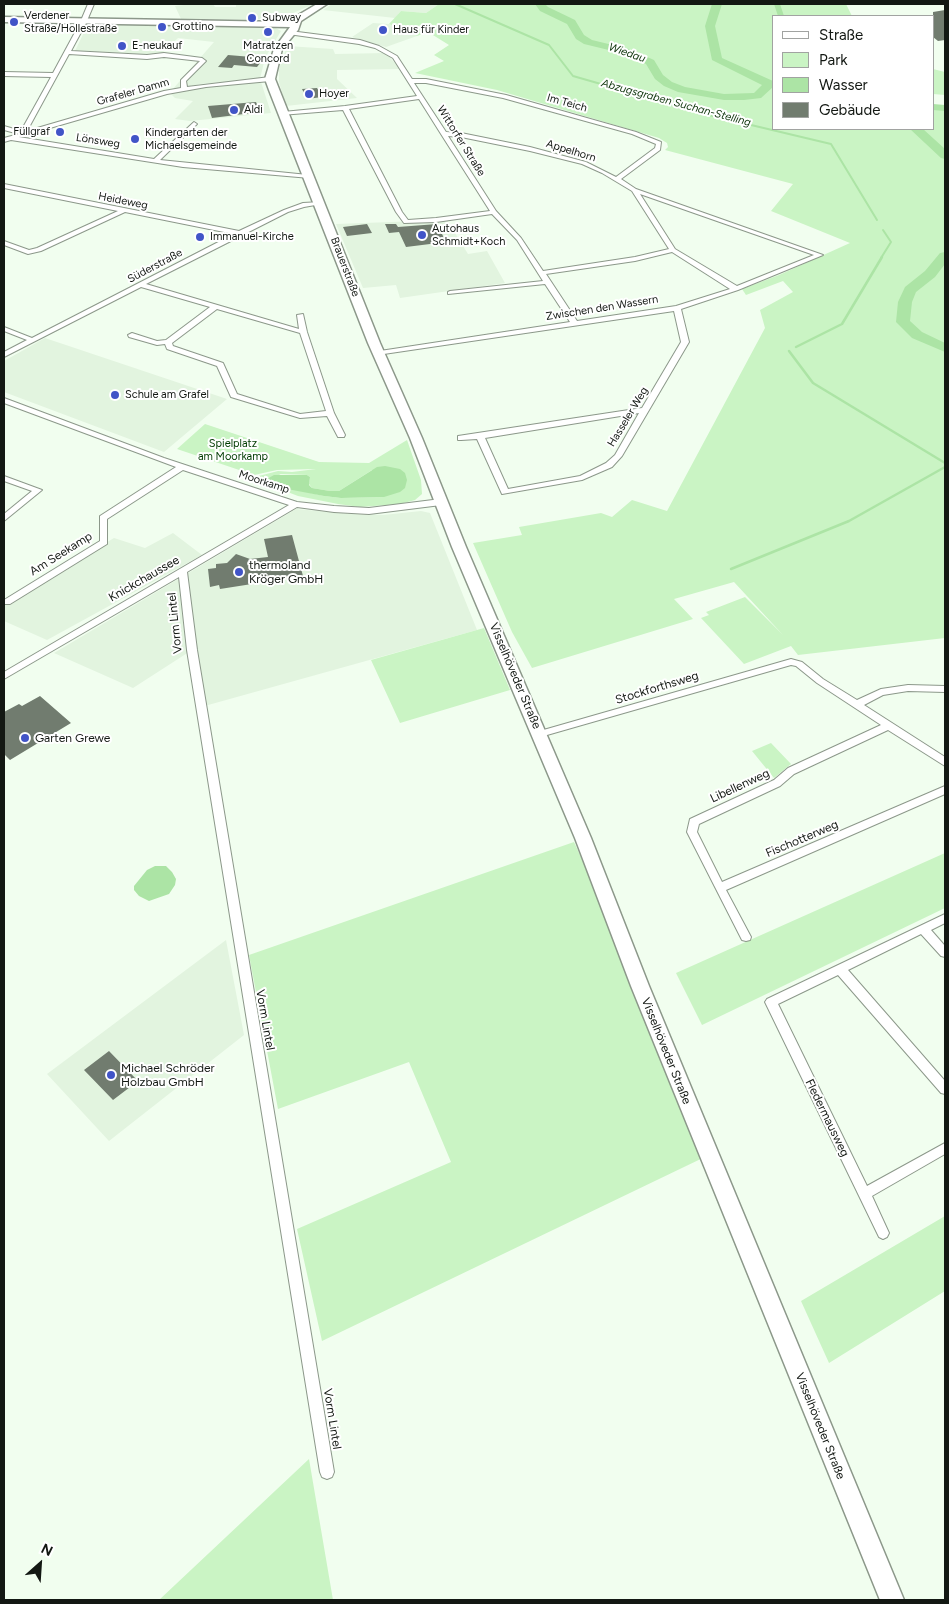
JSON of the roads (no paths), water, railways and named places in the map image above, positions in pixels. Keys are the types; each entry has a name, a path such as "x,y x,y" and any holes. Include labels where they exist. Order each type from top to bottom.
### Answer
{"main road":[{"path":"4,20 288,23 320,6"},
{"path":"270,79 274,59 288,23"},
{"name":"Brauerstraße","path":"270,79 374,343 416,438 441,502"},
{"name":"Visselhöveder Straße","path":"441,502 583,838 643,995 892,1600"}],"street":[{"path":"4,128 23,134 84,21 91,4"},
{"name":"Wittorfer Straße","path":"288,23 377,47 395,57 494,212 519,239 575,324"},
{"path":"67,52 147,57 164,55 200,59 203,61 183,82 184,89"},
{"path":"4,74 55,75"},
{"name":"Grafeler Damm","path":"4,140 144,98 184,89 270,79"},
{"name":"Im Teich","path":"411,81 426,81 504,96 634,133 659,143 658,149 617,179"},
{"path":"283,114 345,108 422,97"},
{"path":"345,108 406,222 494,212"},
{"path":"156,160 194,124"},
{"path":"32,133 27,137 34,140"},
{"name":"Appelhorn","path":"444,134 461,134 584,163 617,179 634,190 673,250 736,289"},
{"name":"Lönsweg","path":"12,138 156,160 308,177"},
{"name":"Heideweg","path":"4,186 240,233"},
{"name":"Zwischen den Wassern","path":"380,353 676,308 736,289 820,255 634,190"},
{"name":"Süderstraße","path":"4,355 240,233 286,211 303,205 319,204"},
{"path":"4,243 28,252 39,250 122,211"},
{"path":"542,273 635,259 673,250"},
{"path":"450,294 548,282"},
{"path":"142,284 303,332"},
{"path":"132,335 157,344 168,342 215,307"},
{"name":"Hasseler Weg","path":"480,436 505,492 582,478 603,468 618,456 685,342 676,308"},
{"path":"301,315 303,332 330,413 341,435"},
{"path":"4,329 32,340"},
{"path":"168,342 170,347 220,365 234,395 300,416 330,413"},
{"path":"4,408 8,402"},
{"name":"Moorkamp","path":"8,402 182,467 296,504 334,510 368,511 441,502"},
{"path":"461,438 645,410"},
{"name":"Am Seekamp","path":"7,602 104,542 103,518 182,467"},
{"path":"4,478 38,490 4,518"},
{"name":"Knickchaussee","path":"4,676 296,504"},
{"name":"Vorm Lintel","path":"183,571 192,650 239,946 327,1472"},
{"name":"Stockforthsweg","path":"540,734 791,662 800,664 812,676 856,705"},
{"path":"945,689 908,688 881,692 856,705 945,762"},
{"name":"Libellenweg","path":"720,888 692,832 694,822 777,783 791,771 888,726"},
{"name":"Fischotterweg","path":"720,888 945,790"},
{"path":"720,888 746,937"},
{"path":"945,918 840,969 945,1089"},
{"path":"923,929 945,953"},
{"name":"Fledermausweg","path":"840,969 771,1002 883,1233"},
{"path":"864,1194 945,1148"}],"water":[{"path":"385,466 400,469 405,473 407,480 405,488 400,492 384,497 341,498 324,496 287,489 267,479 274,475 307,475 310,477 309,485 312,488 339,491 377,467"},
{"path":"155,866 166,866 176,879 175,885 169,894 149,901 139,896 134,890 134,886 147,870"}],"waterway":[{"name":"Abzugsgraben Suchan-Stelling","path":"455,4 549,45 573,76 709,115 772,130"},
{"name":"Wiedau","path":"540,4 544,9 571,22 580,37 588,42 625,51 650,62 659,77 668,84 682,90 724,97 744,97 757,96 763,92 768,84"},
{"path":"717,4 710,26 717,60 768,84"},
{"path":"777,4 781,15"},
{"name":"Wiedau","path":"934,107 945,108"},
{"name":"Abzugsgraben Suchan-Stelling","path":"772,130 831,144 877,220"},
{"path":"917,130 945,155"},
{"name":"Abzugsgraben Suchan-Stelling","path":"881,258 891,242 883,230"},
{"path":"945,256 930,274 910,290 905,302 903,322 917,335 945,348"},
{"name":"Abzugsgraben Suchan-Stelling","path":"796,347 842,324 882,257"},
{"name":"Abzugsgraben Suchan-Stelling","path":"789,351 813,383 945,463"},
{"name":"Abzugsgraben Suchan-Stelling","path":"731,569 849,521 945,467"}],"place":[{"name":"Subway","path":"252,18"},
{"name":"Verdener Straße/Hollestraße","path":"14,22"},
{"name":"Grottino","path":"162,27"},
{"name":"Haus für Kinder","path":"383,30"},
{"name":"Matratzen Concord","path":"268,32"},
{"name":"E-neukauf","path":"122,46"},
{"name":"Hoyer","path":"309,94"},
{"name":"Aldi","path":"234,110"},
{"name":"Füllgraf","path":"60,132"},
{"name":"Kindergarten der Michaelsgemeinde","path":"135,139"},
{"name":"Autohaus Schmidt+Koch","path":"422,235"},
{"name":"Immanuel-Kirche","path":"200,237"},
{"name":"Schule am Grafel","path":"115,395"},
{"name":"thermoland Kröger GmbH","path":"239,572"},
{"name":"Garten Grewe","path":"25,738"},
{"name":"Michael Schröder Holzbau GmbH","path":"111,1075"}],"park label":[{"name":"Spielplatz am Moorkamp","path":"233,450"}]}
